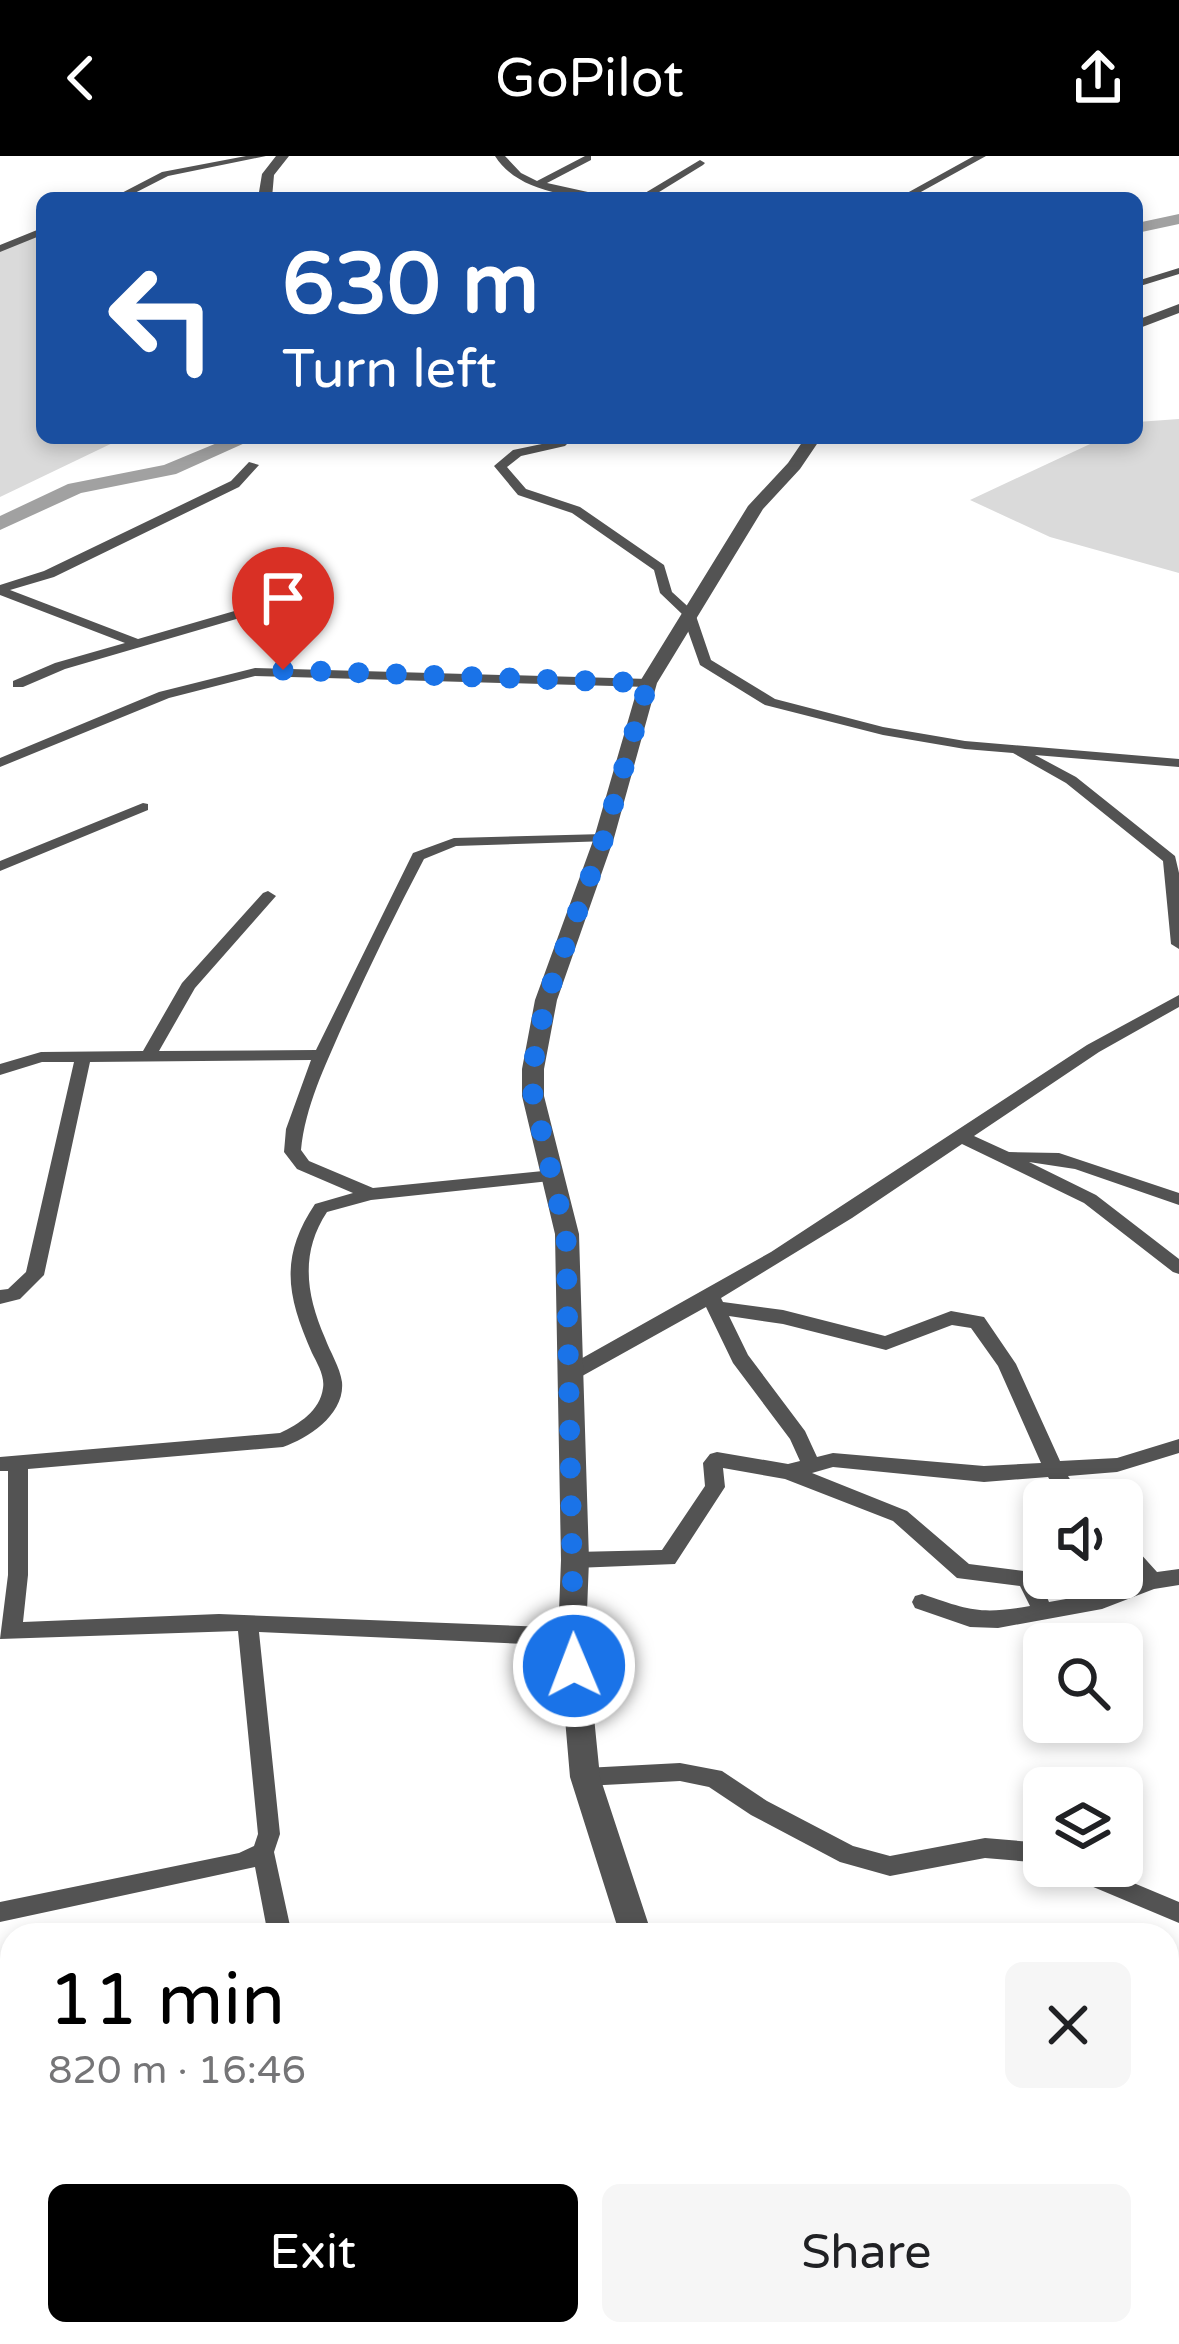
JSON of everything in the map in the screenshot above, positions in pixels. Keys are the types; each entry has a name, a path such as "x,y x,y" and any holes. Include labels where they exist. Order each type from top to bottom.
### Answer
{"street":[{"path":"129,192 164,174 261,156"},
{"path":"266,192 268,174 283,156"},
{"path":"500,156 511,172 582,192"},
{"path":"914,192 981,156"},
{"path":"540,183 588,158"},
{"path":"652,192 700,163"},
{"path":"0,249 36,234"},
{"path":"1143,282 1179,271"},
{"path":"1143,323 1179,308"},
{"path":"560,444 517,453 500,466 517,489 576,510 660,568 666,592 688,613 705,662 770,702 883,731 1012,749 1179,763"},
{"path":"632,1923 585,1777 572,1637 575,1560 566,1234 533,1096 535,1052 546,1000 604,838 648,683 756,506 809,444"},
{"path":"0,590 49,574 235,484 254,465"},
{"path":"0,590 136,643"},
{"path":"18,684 136,643 286,600"},
{"path":"0,763 164,695 256,672 648,683"},
{"path":"1157,759 1179,747"},
{"path":"1012,749 1071,780 1170,859 1179,944"},
{"path":"0,866 143,807"},
{"path":"371,1195 303,1165 292,1150 320,1055 398,892 423,852 454,842 604,838"},
{"path":"148,1056 188,986 268,896"},
{"path":"568,1375 715,1303 1104,1039 1179,1000"},
{"path":"0,1070 29,1058 320,1055"},
{"path":"0,1297 14,1294 35,1276 83,1057"},
{"path":"958,1135 1090,1199 1179,1268"},
{"path":"1009,1158 1047,1156 1091,1164 1179,1199"},
{"path":"553,1176 371,1195 321,1208 309,1227 297,1266 298,1295 332,1375 329,1402 308,1428 271,1442 9,1463 18,1575 6,1631 123,1623 248,1623 572,1637"},
{"path":"715,1303 736,1351 798,1436 811,1464"},
{"path":"715,1303 886,1343 951,1318 968,1318 983,1329 1017,1380 1058,1479"},
{"path":"788,1472 846,1461 984,1474 1127,1463 1179,1446"},
{"path":"575,1560 666,1559 715,1487 713,1463 717,1459 788,1472 900,1516 964,1572 1024,1578 1032,1585 1042,1611"},
{"path":"1143,1571 1152,1581"},
{"path":"922,1602 981,1620 1102,1601 1179,1576"},
{"path":"248,1623 269,1834 263,1852 278,1923"},
{"path":"585,1777 680,1772 714,1778 759,1808 848,1855 875,1864 904,1866 985,1848 1023,1851"},
{"path":"0,1912 243,1862 263,1852"},
{"path":"1118,1887 1179,1913"}],"shaded area":[{"path":"36,234 36,444 110,444 0,497 0,248"},
{"path":"1179,419 1179,573 1050,537 970,500 1090,444 1143,444 1143,422"}],"waterway":[{"path":"1143,227 1179,219"},
{"path":"0,524 75,488 169,470 232,444"}],"route":[{"path":"283,670 648,683 604,838 546,1000 532,1069 533,1096 566,1234 574,1666"}]}
